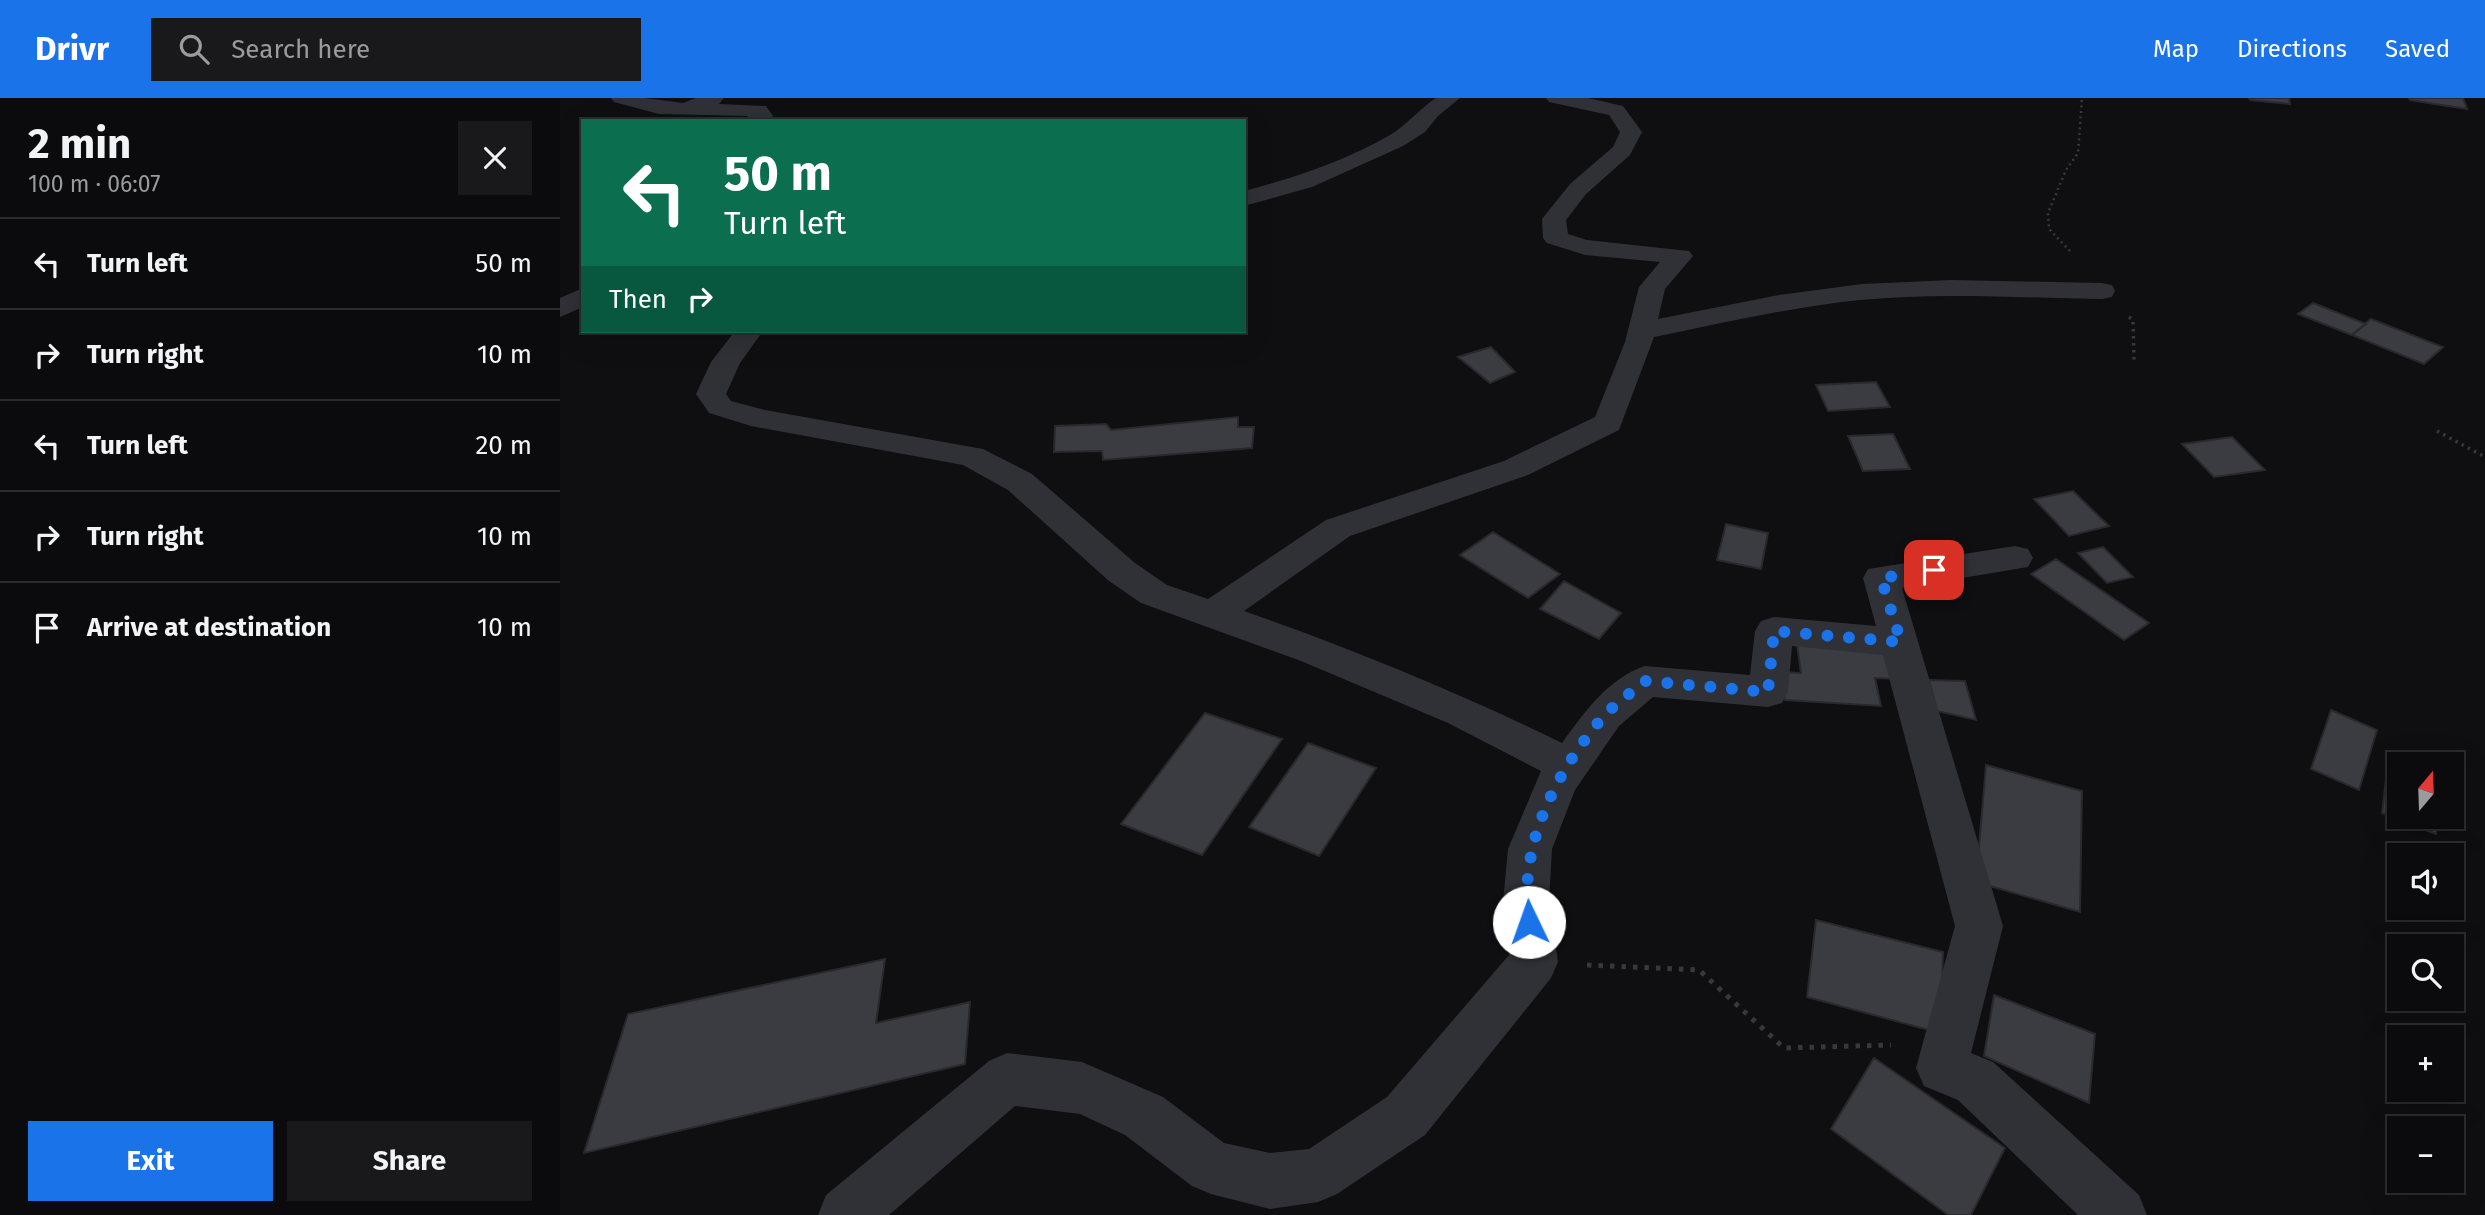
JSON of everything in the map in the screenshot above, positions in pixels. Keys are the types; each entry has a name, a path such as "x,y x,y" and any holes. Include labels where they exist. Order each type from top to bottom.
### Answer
{"street":[{"path":"621,98 659,108 759,110 762,116 758,119"},
{"path":"686,110 715,98"},
{"path":"1246,198 1304,182 1395,141 1417,127 1430,111 1450,98"},
{"path":"1213,614 1338,528 1516,468 1608,423 1642,331 1652,287 1680,256 1585,247 1556,238 1554,219 1578,189 1622,150 1631,132 1616,110 1556,98"},
{"path":"1642,331 1795,300 1864,292 1997,289 2102,291"},
{"path":"560,309 581,297"},
{"path":"748,333 726,362 711,394 720,407 762,419 972,456 1020,482 1122,572 1154,594 1315,651 1462,712 1569,765"},
{"path":"2015,558 1881,578 1979,926 1942,1068 1975,1080 2119,1215"},
{"path":"846,1215 1007,1079 1082,1088 1144,1116 1211,1167 1270,1181 1318,1175 1406,1116 1534,962 1526,902 1530,849 1557,782 1605,715 1645,681 1768,692 1774,631 1901,642"}],"path":[{"path":"2082,98 2078,153 2066,170 2048,213 2049,229 2102,291 2133,320 2134,360"},
{"path":"2437,431 2485,457"},
{"path":"1534,962 1699,970 1784,1048 1891,1045 1942,1068"}],"building":[{"path":"2249,98 2289,98 2290,104 2250,100"},
{"path":"2409,98 2463,98 2467,109 2410,100"},
{"path":"2313,303 2366,324 2352,335 2298,314"},
{"path":"2371,319 2443,347 2424,364 2352,335"},
{"path":"1491,347 1515,372 1490,383 1458,357"},
{"path":"1876,382 1890,407 1828,411 1816,385"},
{"path":"1238,417 1238,427 1254,427 1252,448 1103,460 1102,451 1054,452 1055,426 1106,424 1111,430"},
{"path":"1893,434 1910,469 1863,471 1848,436"},
{"path":"2232,437 2265,470 2214,477 2182,444"},
{"path":"2073,491 2109,526 2069,536 2034,499"},
{"path":"1726,524 1768,533 1761,569 1717,560"},
{"path":"1493,532 1560,574 1528,598 1460,555"},
{"path":"2103,547 2133,577 2107,583 2078,553"},
{"path":"2056,559 2149,623 2124,640 2031,574"},
{"path":"1564,581 1621,613 1599,639 1540,609"},
{"path":"1797,644 1891,650 1897,679 1875,678 1881,706 1785,700 1782,672 1801,673"},
{"path":"1929,680 1965,681 1976,720 1937,711"},
{"path":"2331,710 2377,730 2359,790 2311,769"},
{"path":"1205,713 1282,739 1202,855 1121,824"},
{"path":"1308,743 1376,768 1319,856 1249,827"},
{"path":"1986,765 2082,791 2080,912 1976,882"},
{"path":"2387,771 2387,815 2382,813"},
{"path":"1816,920 1943,952 1940,1033 1807,997"},
{"path":"885,959 876,1023 970,1002 965,1064 584,1153 628,1014"},
{"path":"1994,995 2095,1034 2089,1103 1984,1056"},
{"path":"1874,1058 2005,1148 1971,1215 1948,1215 1831,1129"}],"route":[{"path":"1529,922 1526,902 1530,849 1557,782 1605,715 1645,681 1768,692 1774,631 1901,642 1881,578 1934,570"}]}
